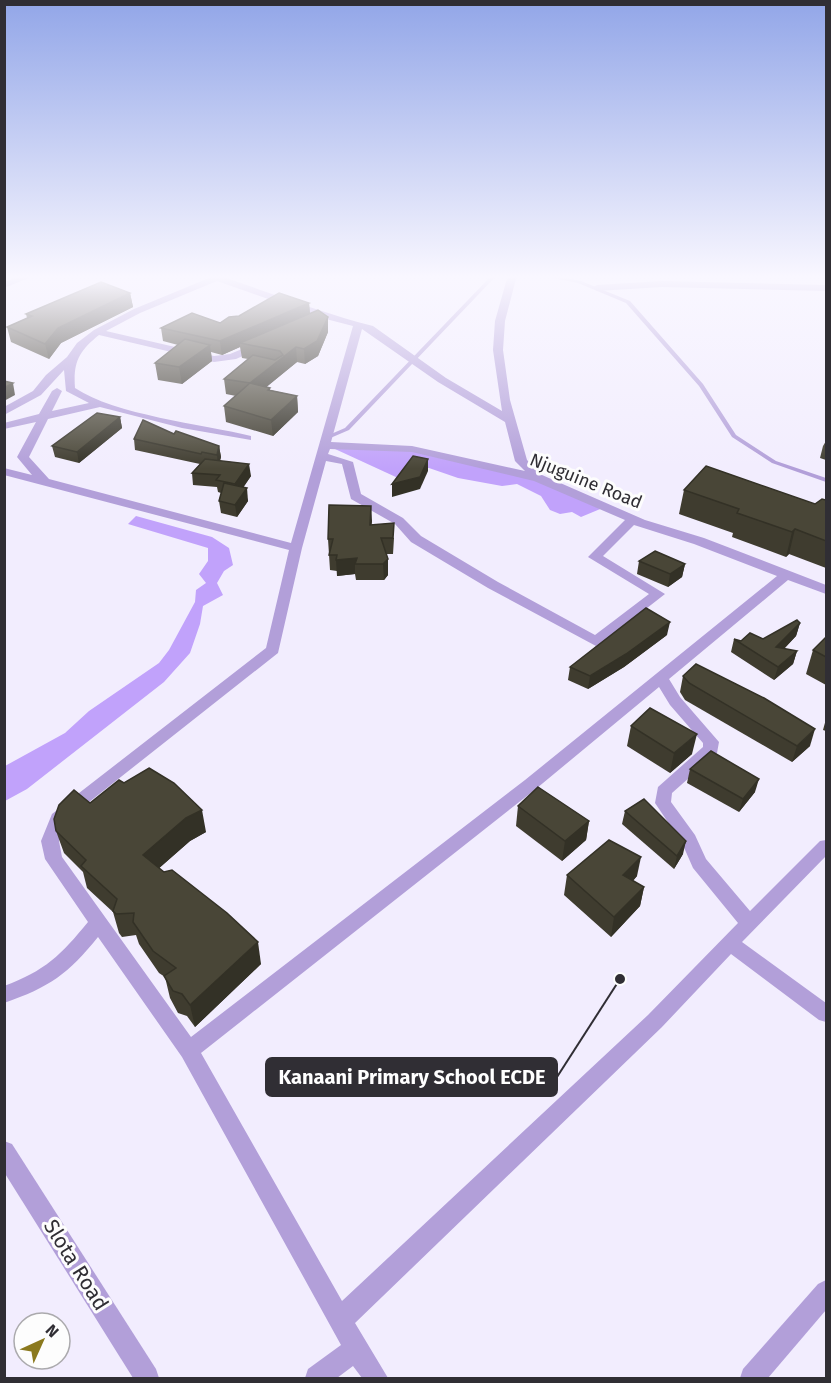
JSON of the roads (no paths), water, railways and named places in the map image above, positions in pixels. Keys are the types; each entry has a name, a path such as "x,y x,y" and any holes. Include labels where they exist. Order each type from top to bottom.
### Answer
{"street":[{"path":"4,411 39,390 71,359 87,340"},
{"path":"131,340 244,365"},
{"path":"223,360 271,340"},
{"path":"354,340 296,548 273,650 58,818 50,842 54,859 189,1051 356,1349 376,1378"},
{"path":"387,340 412,359 511,421"},
{"path":"499,340 498,350 511,421 521,461 538,478"},
{"path":"71,359 69,382 72,392"},
{"path":"39,390 72,392 100,404 247,438"},
{"path":"46,483 23,457 57,391"},
{"path":"4,426 100,404"},
{"name":"Njuguine Road","path":"324,446 372,445 418,450 538,478 633,519 699,541 826,590"},
{"path":"324,446 348,462 355,496 399,521 416,539 493,585 596,641 658,594 595,557 633,519"},
{"path":"4,471 296,548"},
{"path":"189,1051 531,784 785,576"},
{"path":"661,678 675,701 711,742 711,749 664,790 663,803 689,840 699,863 749,923"},
{"path":"340,1320 656,1021 826,846"},
{"path":"4,995 40,981 73,954 99,923"},
{"path":"731,944 826,1014"},
{"name":"Slota Road","path":"7,1161 147,1378"},
{"path":"752,1378 826,1292"},
{"path":"317,1378 356,1349"}],"lane":[{"path":"324,446 347,429 431,340"},
{"path":"663,340 701,385 740,442 774,462 826,480"}],"place":[{"name":"Kanaani Primary School ECDE","path":"620,979"}]}
